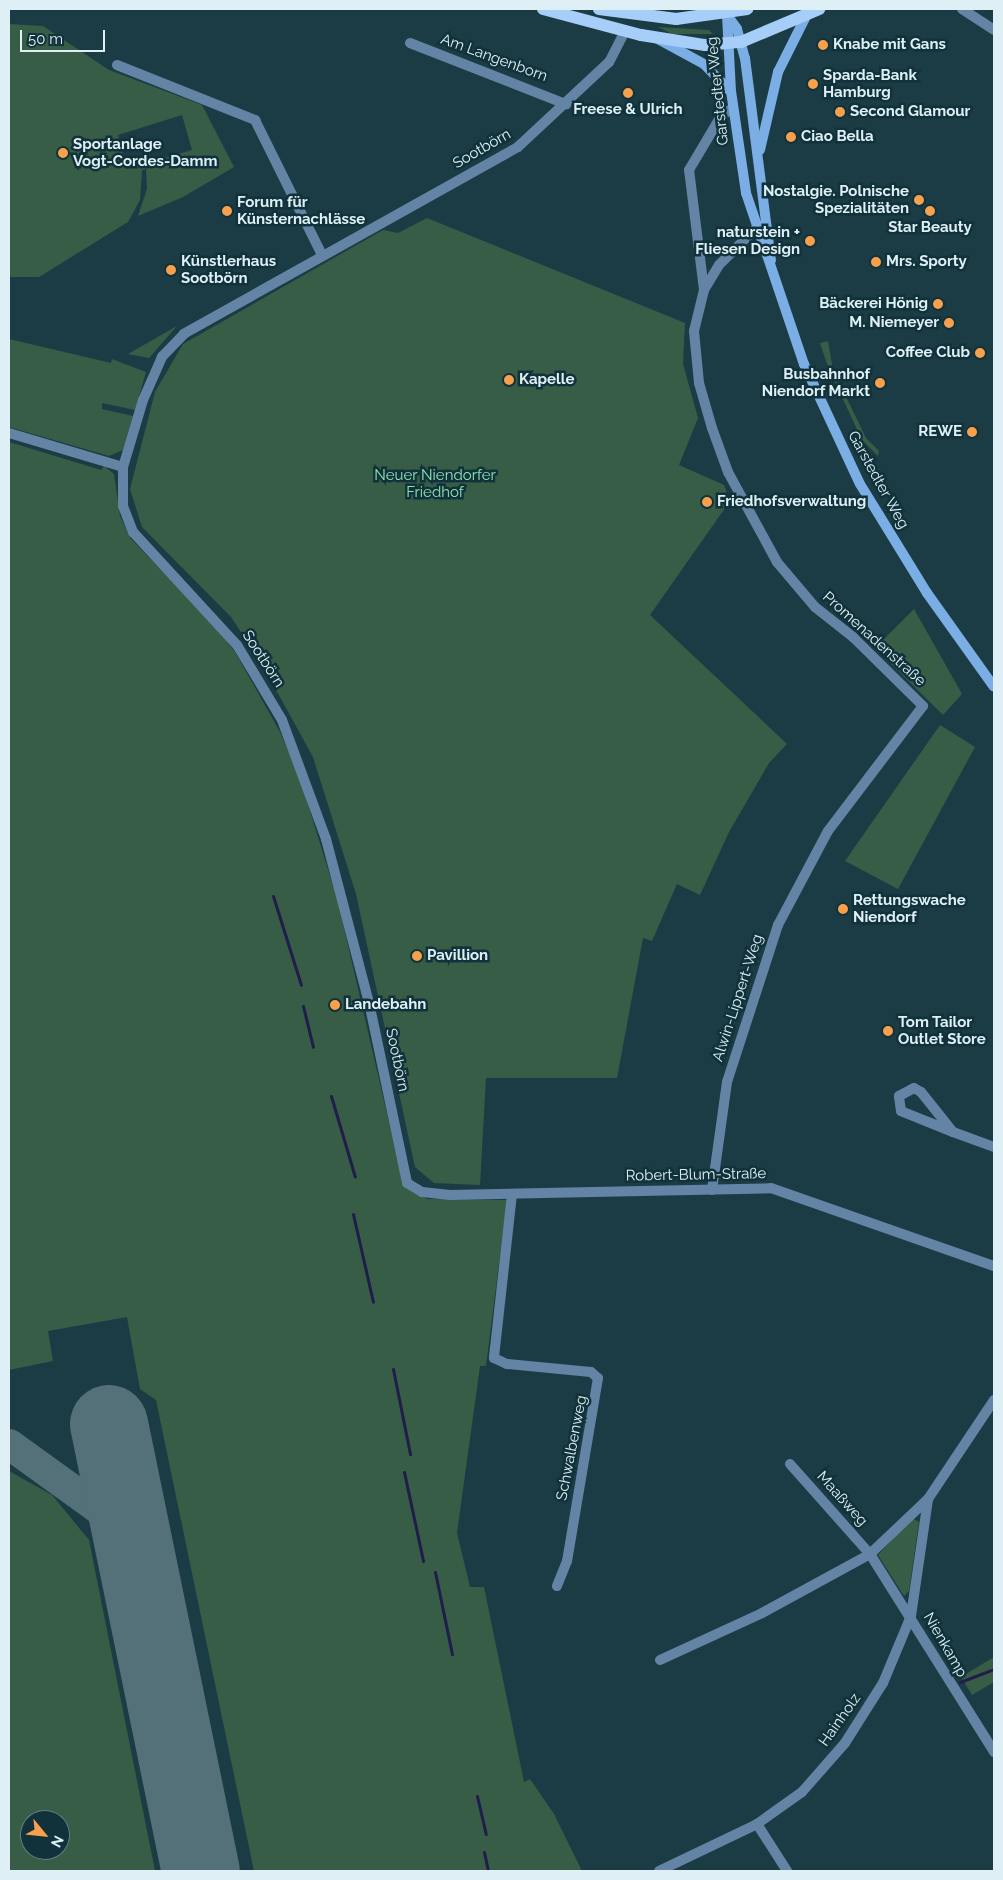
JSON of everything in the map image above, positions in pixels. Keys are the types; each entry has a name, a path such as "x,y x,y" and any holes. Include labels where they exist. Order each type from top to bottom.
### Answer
{"main road":[{"path":"543,9 625,32 658,39 726,45 741,42 819,9"},
{"path":"600,9 661,18 727,14 747,9"},
{"name":"Garstedter Weg","path":"727,14 741,42 772,268"},
{"name":"Garstedter Weg","path":"727,14 726,45 733,108 755,229 772,268 804,364 860,484 927,593 994,687"},
{"path":"758,158 778,72 806,16"},
{"path":"658,39 704,64 731,91"}],"street":[{"path":"962,9 994,30"},
{"name":"Sootbörn","path":"416,1190 407,1183 370,1007 304,772 282,720 238,645 133,532 123,506 123,467 150,381 171,346 198,324 518,147 566,104 612,58 625,32"},
{"name":"Am Langenborn","path":"410,43 566,104"},
{"path":"118,65 255,120 322,255"},
{"name":"Promenadenstraße","path":"704,290 689,170 721,116 733,108"},
{"name":"Promenadenstraße","path":"755,229 719,265 704,290 694,331 699,383 728,472 749,514 778,562 815,608 919,698 923,710"},
{"path":"9,433 123,467"},
{"name":"Alwin-Lippert-Weg","path":"712,1190 727,1082 778,925 828,832 923,710"},
{"path":"953,1132 921,1092 906,1089 899,1096 902,1111 953,1132 994,1147"},
{"name":"Robert-Blum-Straße","path":"416,1190 512,1194 771,1188 994,1266"},
{"name":"Schwalbenweg","path":"512,1194 494,1358 507,1364 592,1372 598,1378 567,1560 557,1586"},
{"name":"Hainholz","path":"660,1660 762,1613 870,1554 928,1499 994,1400"},
{"name":"Maaßweg","path":"790,1464 870,1554"},
{"name":"Hainholz","path":"659,1871 757,1824 802,1792 845,1743 883,1683 911,1616 928,1499"},
{"name":"Nienkamp","path":"870,1554 911,1616 994,1752"},
{"path":"757,1824 787,1871"}],"green space":[{"path":"9,24 43,26 109,70 202,105 234,167 183,197 138,216 147,189 146,169 142,170 140,200 128,222 39,277 9,277","holes":["182,115 192,150 127,169 118,135"]},
{"path":"658,27 709,30 713,34 672,34"},
{"name":"Neuer Niendorfer Friedhof","path":"427,218 685,323 683,364 698,418 679,465 724,485 730,501 650,615 787,744 769,763 729,832 700,895 677,884 652,941 643,938 617,1078 486,1078 480,1185 434,1183 415,1167 356,894 313,757 259,659 231,617 142,527 130,489 155,392 183,344 383,230 398,233"},
{"path":"177,326 149,358 128,354"},
{"path":"9,339 111,363 112,359 146,372 135,410 102,403 102,409 133,416 123,450 109,456 9,427"},
{"path":"828,341 833,370 866,438 879,451 878,456 862,440 828,367 820,343"},
{"path":"9,442 101,470 104,466 114,474 120,516 131,539 213,623 235,652 280,732 299,776 337,898 403,1183 427,1199 507,1200 486,1366 480,1366 457,1533 470,1587 484,1587 524,1782 530,1779 554,1814 582,1871 254,1871 156,1400 140,1389 127,1317 48,1331 53,1361 9,1370"},
{"path":"914,609 962,694 943,715 875,648"},
{"path":"940,725 975,747 898,889 845,861"},
{"path":"9,1471 52,1495 89,1540 155,1871 9,1871"},
{"path":"912,1518 919,1522 909,1591 904,1596 878,1555"},
{"path":"994,1657 994,1682 972,1695 961,1677"}],"waterway":[{"path":"273,896 301,985"},
{"path":"303,1006 313,1047"},
{"path":"331,1096 355,1177"},
{"path":"353,1214 373,1302"},
{"path":"393,1369 410,1454"},
{"path":"404,1472 423,1561"},
{"path":"435,1572 452,1654"},
{"path":"960,1682 994,1669"},
{"path":"477,1796 486,1834"},
{"path":"484,1852 488,1871"}],"taxiway":[{"path":"9,1444 102,1511 130,1551 148,1611"}],"runway":[{"path":"109,1424 201,1871"}],"place":[{"name":"Knabe mit Gans","path":"823,45"},
{"name":"Sparda-Bank Hamburg","path":"813,84"},
{"name":"Freese & Ulrich","path":"628,93"},
{"name":"Second Glamour","path":"840,112"},
{"name":"Ciao Bella","path":"791,137"},
{"name":"Sportanlage Vogt-Cordes-Damm","path":"63,153"},
{"name":"Nostalgie. Polnische Spezialitäten","path":"919,200"},
{"name":"Forum für Künsternachlässe","path":"227,211"},
{"name":"Star Beauty","path":"930,211"},
{"name":"naturstein + Fliesen Design","path":"810,241"},
{"name":"Mrs. Sporty","path":"876,262"},
{"name":"Künstlerhaus Sootbörn","path":"171,270"},
{"name":"Bäckerei Hönig","path":"938,304"},
{"name":"M. Niemeyer","path":"949,323"},
{"name":"Coffee Club","path":"980,353"},
{"name":"Kapelle","path":"509,380"},
{"name":"Busbahnhof Niendorf Markt","path":"880,383"},
{"name":"REWE","path":"972,432"},
{"name":"Friedhofsverwaltung","path":"707,502"},
{"name":"Rettungswache Niendorf","path":"843,909"},
{"name":"Pavillion","path":"417,956"},
{"name":"Landebahn","path":"335,1005"},
{"name":"Tom Tailor Outlet Store","path":"888,1031"}]}
